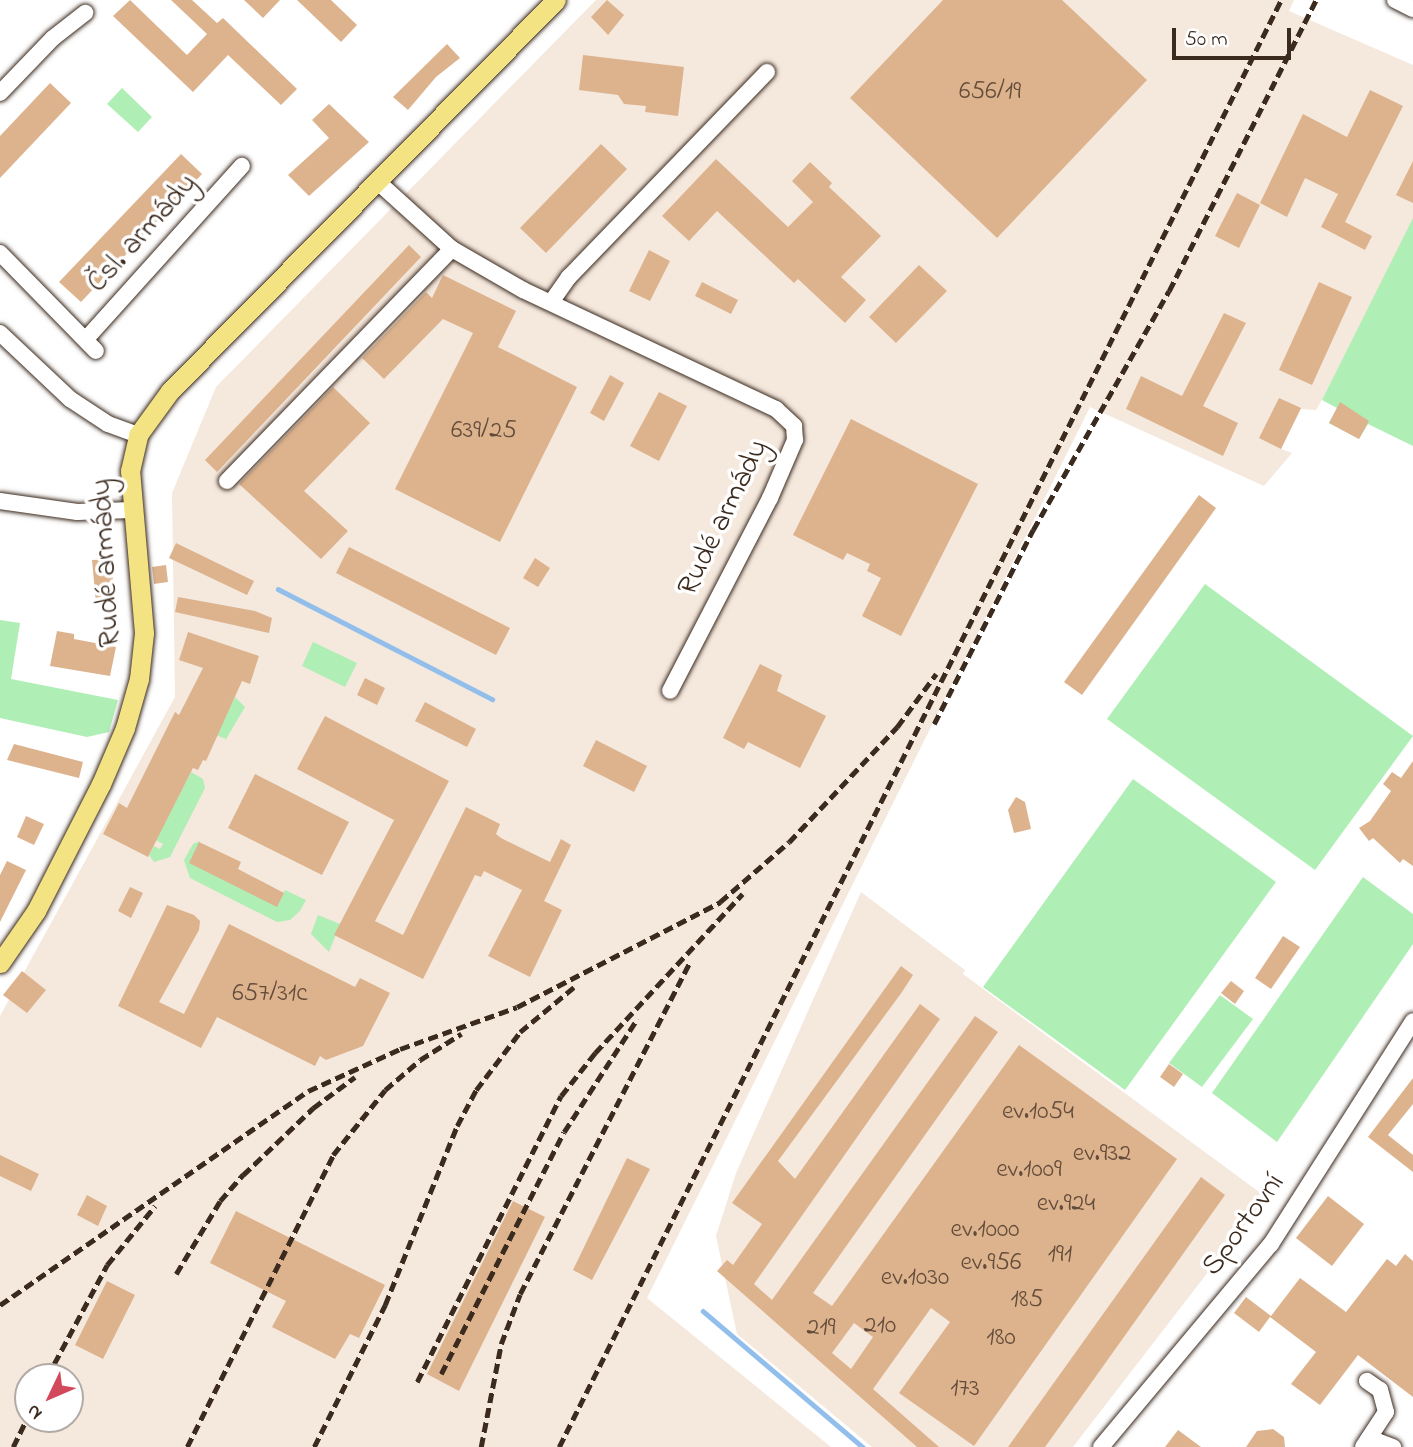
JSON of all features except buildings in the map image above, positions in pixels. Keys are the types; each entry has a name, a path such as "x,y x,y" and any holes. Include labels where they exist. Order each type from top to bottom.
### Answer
{"main road":[{"name":"Rudé armády","path":"0,963 36,911 67,852 116,750 133,704 144,633 131,510 131,459 138,435 170,391 556,0"}],"street":[{"path":"1395,0 1413,9"},
{"path":"0,93 53,38 85,13"},
{"path":"552,301 569,277 767,72"},
{"name":"Čsl. armády","path":"0,253 91,345 242,166"},
{"name":"Rudé armády","path":"378,182 452,249 552,301 776,409 794,426 795,440 770,498 670,691"},
{"path":"227,481 452,249"},
{"path":"0,333 90,414 138,435"},
{"path":"0,501 77,512 131,510"},
{"name":"Sportovní","path":"1101,1447 1271,1244 1413,1021"},
{"path":"1367,1381 1380,1390 1386,1412 1366,1443 1393,1447"}],"shaded area":[{"path":"596,0 1294,0 1289,11 1413,65 1413,221 1322,400 1316,410 1301,409 1281,449 1292,453 1264,486 1090,407 647,1298 831,1447 0,1447 0,1016 175,697 172,493 216,387"},
{"path":"861,892 965,970 963,974 1266,1197 1073,1447 872,1447 737,1334 716,1236 736,1173"}],"green space":[{"path":"122,88 152,117 138,132 107,104"},
{"path":"1413,218 1413,446 1368,424 1359,439 1329,423 1337,408 1322,400"},
{"path":"1205,584 1413,736 1315,870 1107,719"},
{"path":"0,620 20,623 11,679 118,700 109,732 87,737 0,718"},
{"path":"313,642 357,663 345,687 302,666"},
{"path":"235,697 245,707 226,739 216,735"},
{"path":"191,772 203,779 205,788 170,857 154,862 149,855 154,846 160,849 163,844 156,840"},
{"path":"1133,779 1276,882 1125,1090 983,987"},
{"path":"200,841 190,862 278,905 285,890 306,900 300,911 290,920 277,922 190,878 184,860 193,844"},
{"path":"1363,877 1413,914 1413,944 1277,1142 1212,1093"},
{"path":"318,915 340,924 329,952 311,934"},
{"path":"1220,995 1253,1019 1202,1087 1169,1063"}],"waterway":[{"path":"278,589 492,699"},
{"path":"703,1311 863,1447"}],"railway":[{"path":"559,1447 1281,0"},
{"path":"934,724 1033,530 1169,291 1316,0"},
{"path":"0,1305 308,1091 400,1049 517,1007 720,902 789,842 897,727 936,674"},
{"path":"417,1382 561,1096 595,1053 742,894"},
{"path":"481,1447 501,1344 520,1294 690,962"},
{"path":"314,1447 385,1305 457,1126 476,1090 520,1032 574,987"},
{"path":"441,1374 564,1132 637,1019"},
{"path":"187,1447 333,1155 385,1090 420,1060 461,1034"},
{"path":"176,1274 220,1201 243,1175 313,1108 355,1077"},
{"path":"54,1363 107,1265 155,1206"},
{"path":"13,1447 20,1433"}]}
